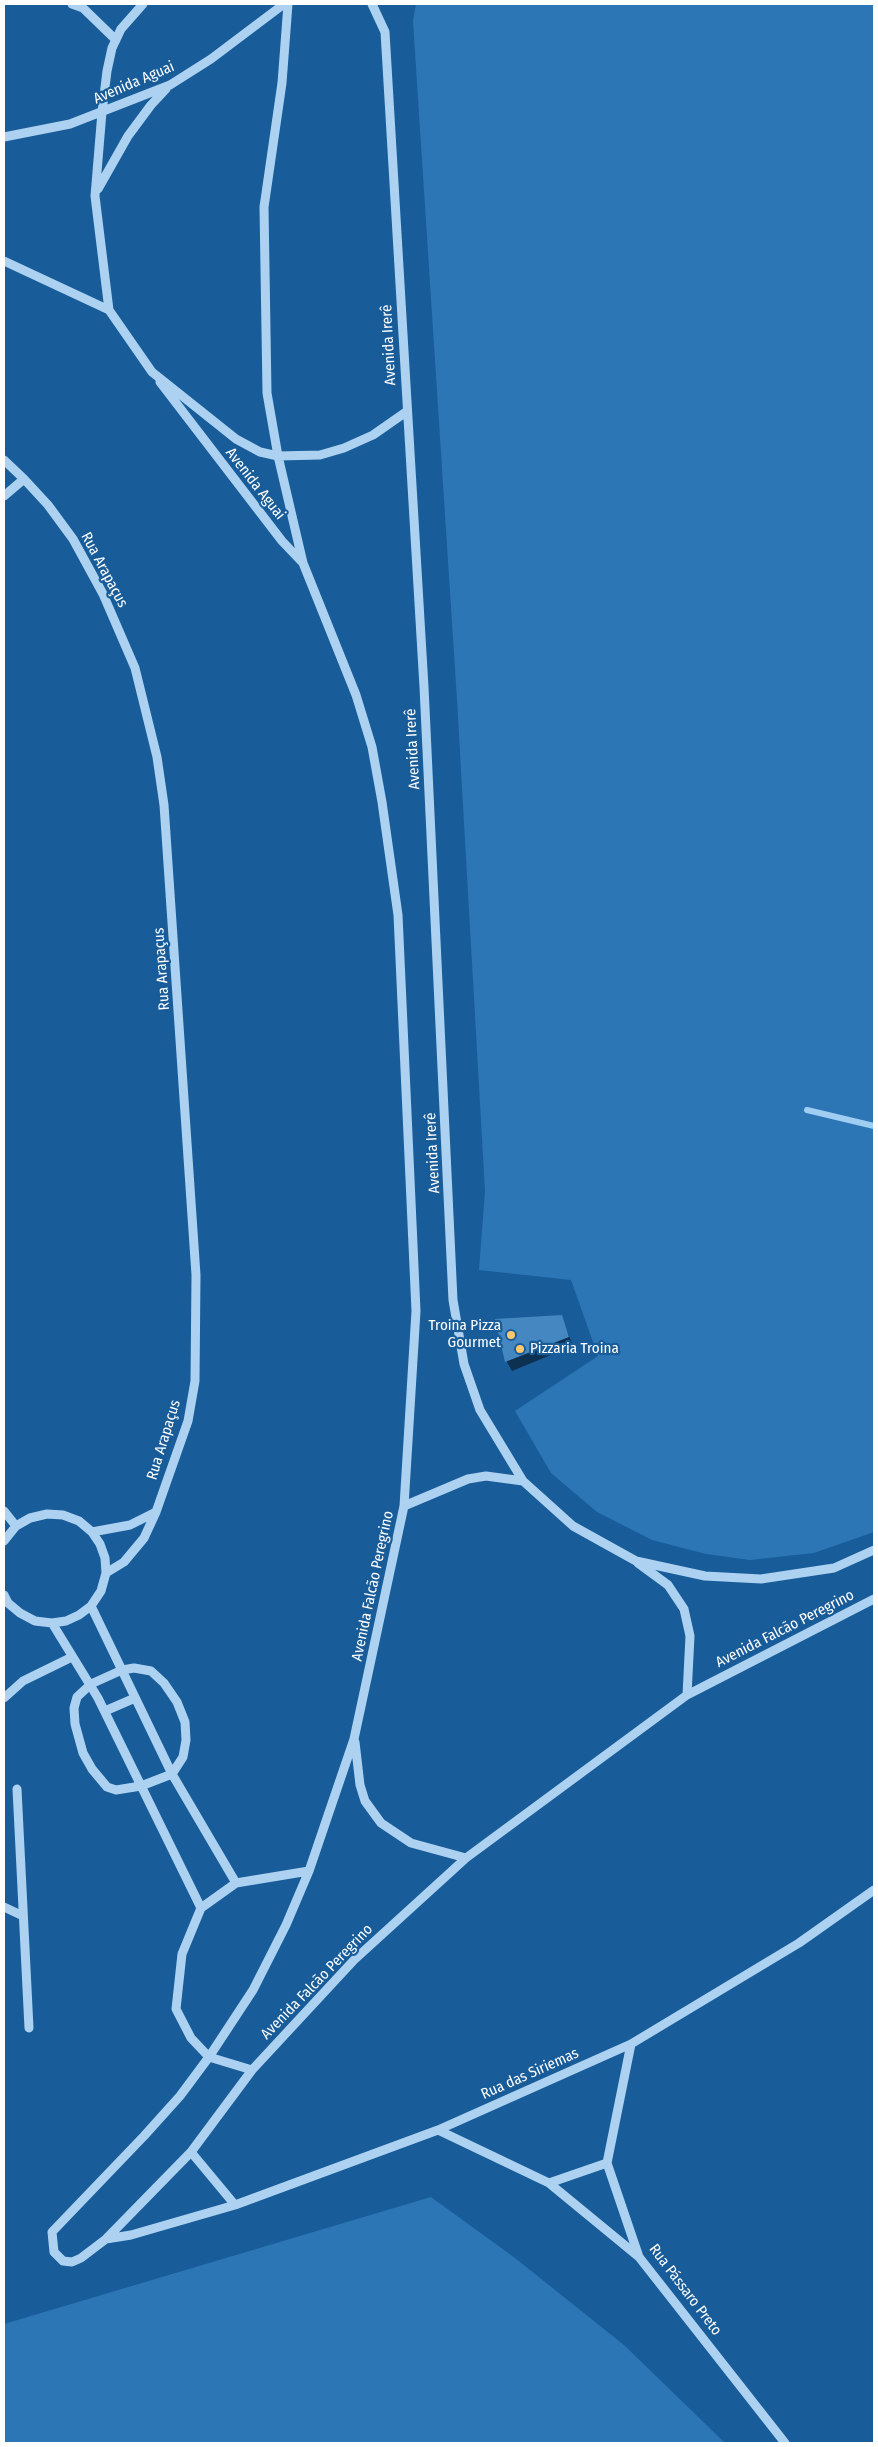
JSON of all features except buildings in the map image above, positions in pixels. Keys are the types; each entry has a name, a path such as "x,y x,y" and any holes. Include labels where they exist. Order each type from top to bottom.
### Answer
{"street":[{"path":"72,4 83,8 116,40"},
{"path":"109,310 95,196 102,112 107,71 116,40 121,29 143,4"},
{"name":"Avenida Aguai","path":"4,137 70,124 170,85 211,59 284,4"},
{"path":"288,4 282,83 264,207 267,393 278,456 303,563"},
{"name":"Avenida Irerê","path":"372,4 385,32 426,736 453,1300 464,1364 480,1410 523,1481"},
{"path":"95,196 106,172 128,136 151,105 170,85"},
{"path":"4,261 109,310"},
{"name":"Avenida Aguai","path":"109,310 152,372 282,541 303,563"},
{"name":"Avenida Aguai","path":"152,372 236,439 260,452 278,456 320,455 344,448 372,435 406,412"},
{"name":"Rua Arapaçus","path":"4,460 48,505 73,539 121,632 135,668 144,704 164,805 196,1275 195,1381 188,1421 156,1512 144,1538 124,1562 106,1573"},
{"path":"4,496 24,479"},
{"name":"Avenida Irerê","path":"303,563 356,695 374,756 398,915 416,1311 404,1506"},
{"name":"Avenida Falcão Peregrino","path":"523,1481 486,1476 468,1479 404,1506 354,1739 309,1871 286,1925 253,1990 209,2057 180,2096 52,2232 51,2243 58,2258 63,2261 72,2262 106,2239 191,2152 252,2070 354,1960 466,1858 687,1695 874,1599"},
{"path":"523,1481 572,1526 636,1561 668,1585 684,1609 690,1636 687,1695"},
{"path":"4,1511 16,1526"},
{"path":"92,1532 130,1525 156,1512"},
{"path":"4,1541 16,1526 30,1518 47,1514 63,1515 79,1521 92,1532 102,1551 106,1573 101,1591 91,1606 73,1618 52,1623 36,1621 20,1614 4,1595"},
{"path":"636,1561 704,1576 761,1579 834,1568 874,1550"},
{"path":"91,1606 172,1774 236,1883"},
{"path":"52,1623 91,1684 201,1908"},
{"path":"4,1698 23,1681 72,1656"},
{"path":"134,1668 151,1671 164,1683 177,1702 185,1722 186,1740 183,1756 172,1774 125,1790 107,1787 92,1769 83,1753 75,1724 74,1708 78,1697 91,1684 122,1670 134,1668"},
{"path":"105,1711 135,1698"},
{"path":"354,1739 360,1785 365,1801 381,1823 411,1842 466,1858"},
{"path":"17,1789 29,2028"},
{"path":"252,2070 209,2057 191,2038 176,2009 182,1954 201,1908 236,1883 309,1871"},
{"name":"Rua das Siriemas","path":"106,2239 131,2235 235,2205 438,2130 631,2044 799,1943 874,1890"},
{"path":"4,1907 23,1916"},
{"name":"Rua Pássaro Preto","path":"631,2044 608,2163 639,2257 785,2443"},
{"path":"438,2130 549,2183 639,2257"},
{"path":"191,2152 235,2205"},
{"path":"549,2183 608,2163"}],"shaded area":[{"path":"416,4 874,4 874,1532 814,1553 750,1560 706,1554 652,1540 597,1512 551,1473 515,1411 598,1356 571,1280 479,1270 485,1191 457,700 413,21"},
{"path":"431,2197 515,2258 624,2345 725,2443 4,2443 4,2324"}],"waterway":[{"path":"807,1110 874,1126"}],"place":[{"name":"Troina Pizza Gourmet","path":"511,1335"},
{"name":"Pizzaria Troina","path":"520,1349"}]}
